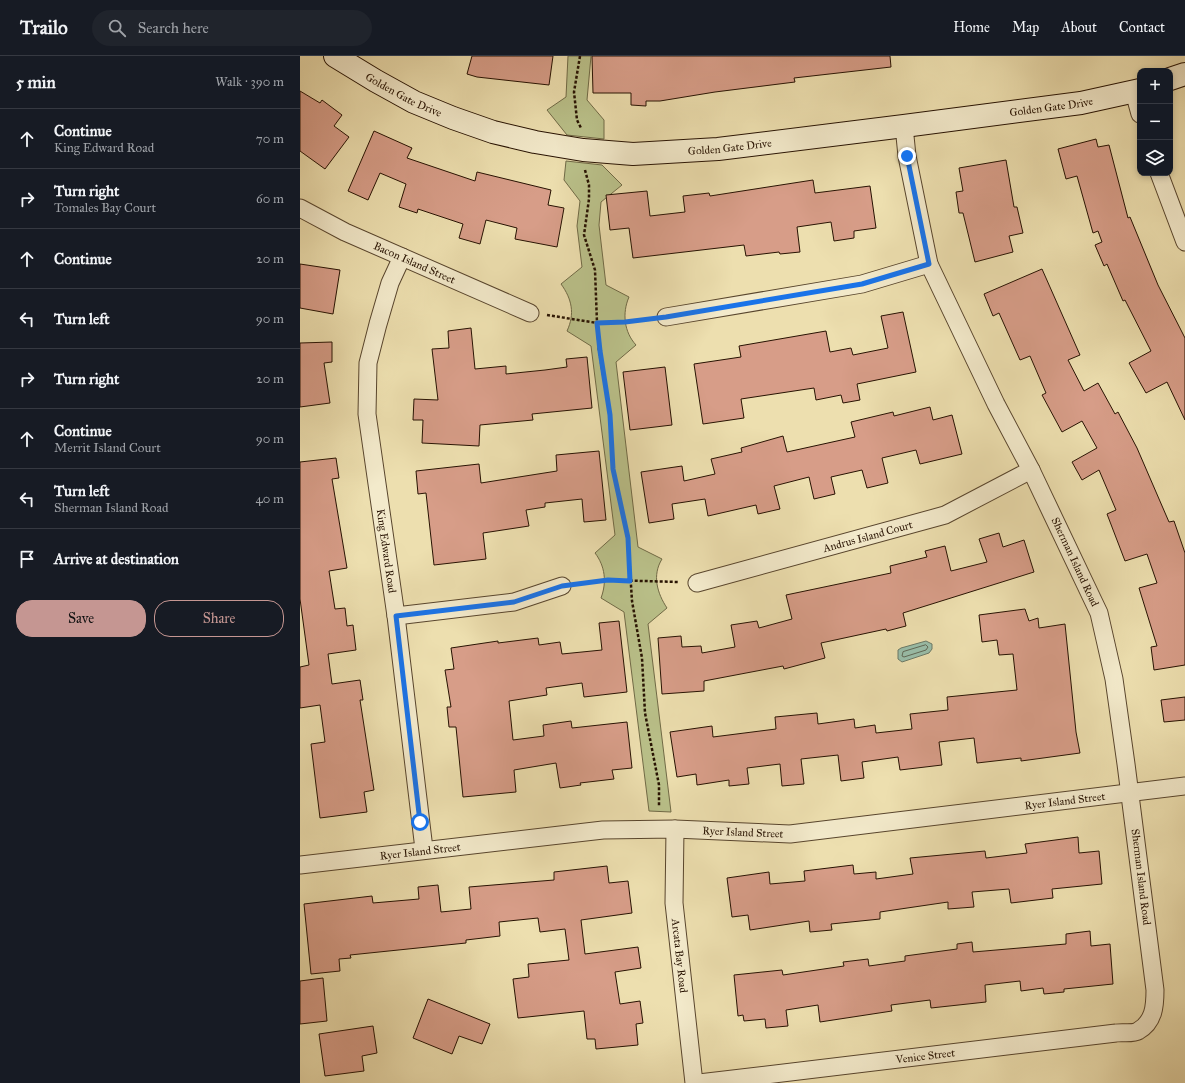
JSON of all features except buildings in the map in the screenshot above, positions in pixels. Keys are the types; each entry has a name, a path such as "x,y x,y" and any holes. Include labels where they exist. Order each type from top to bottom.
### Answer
{"street":[{"name":"Golden Gate Drive","path":"335,56 376,81 408,98 452,118 493,132 583,150 633,154 675,153 718,149 904,126 1081,103 1137,91"},
{"path":"1173,78 1185,74"},
{"name":"Sherman Island Road","path":"904,126 907,156 929,264 996,404 1031,470 1099,613 1114,679 1155,990 1155,1007 1149,1022"},
{"path":"1160,176 1185,242"},
{"name":"Bacon Island Street","path":"300,208 345,232 530,313"},
{"name":"King Edward Road","path":"402,257 390,283 368,363 368,414 396,616 424,849"},
{"path":"666,317 862,284 929,264"},
{"name":"Andrus Island Court","path":"697,584 945,515 1031,470"},
{"path":"396,616 514,602 562,586"},
{"name":"Ryer Island Street","path":"300,865 424,849 603,830 675,828 790,834 1185,786"},
{"name":"Arcata Bay Road","path":"675,828 674,903 694,1083"},
{"name":"Venice Street","path":"699,1083 1108,1034 1137,1032 1149,1022"}],"path":[{"path":"580,56 574,92 577,120 582,131"},
{"path":"583,162 589,185 584,235 596,270 597,323 610,415 613,469 628,538 630,581 636,628 642,658 645,713 659,785 659,806"},
{"path":"530,313 597,323 625,322 666,317"},
{"path":"562,586 608,580 697,584"}],"shaded area":[{"path":"568,56 591,56 587,100 604,120 604,139 567,135 547,110 566,97"},
{"path":"566,161 602,165 622,185 601,202 599,225 606,285 629,297 625,309 625,322 629,334 636,345 616,362 638,547 662,559 657,571 657,584 658,590 667,608 648,624 671,812 649,811 624,612 601,598 604,586 604,574 601,563 595,553 615,535 591,346 567,331 572,313 568,295 561,284 582,267 577,226 580,201 564,180"}],"water":[{"path":"926,641 932,644 932,649 929,653 902,662 898,659 898,650 901,648"}],"route":[{"path":"420,822 396,616 514,602 562,586 608,580 630,581 628,538 613,469 610,438 610,415 597,323 625,322 666,317 862,284 929,264 907,156"}]}
